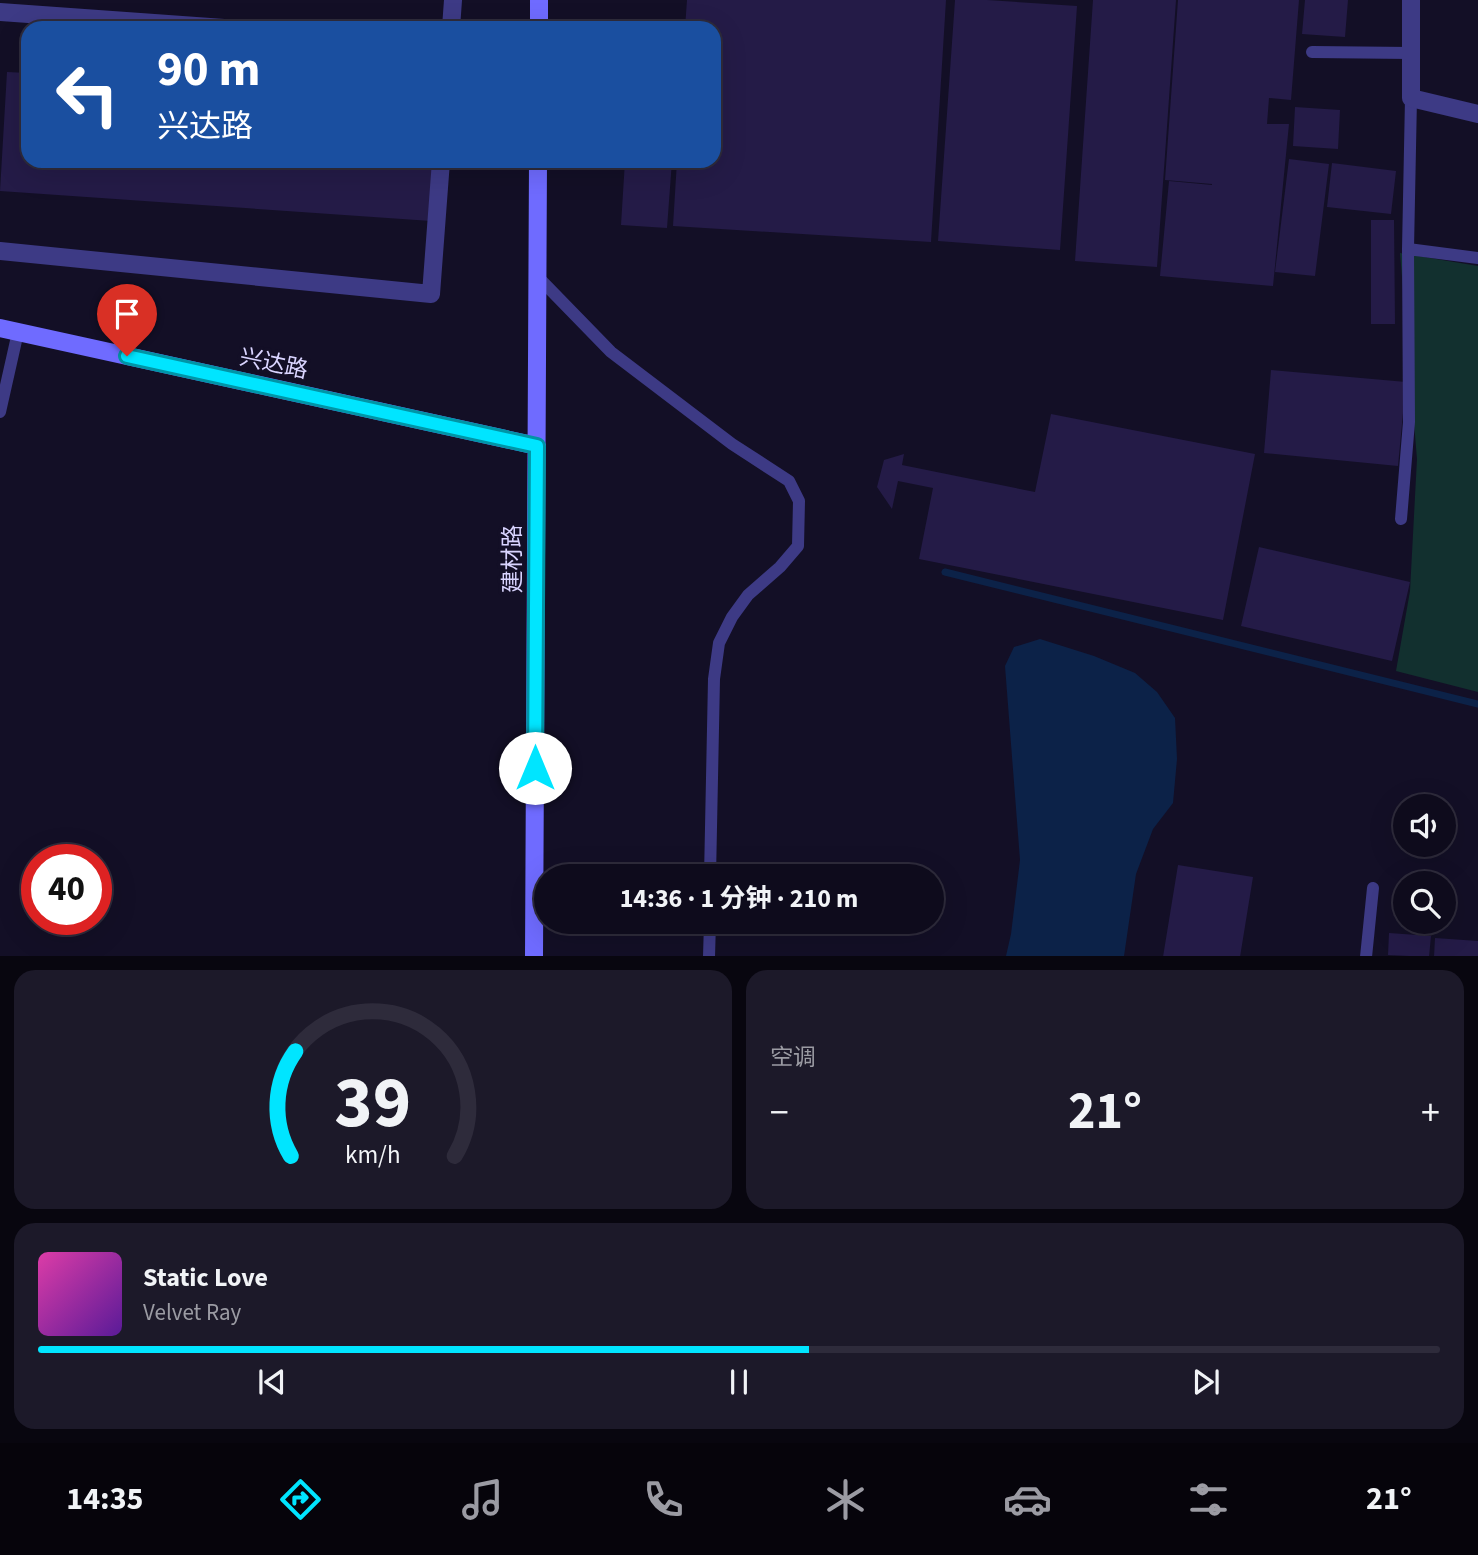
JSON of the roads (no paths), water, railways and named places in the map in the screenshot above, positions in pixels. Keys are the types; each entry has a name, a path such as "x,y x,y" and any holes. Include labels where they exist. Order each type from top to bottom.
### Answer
{"street":[{"path":"452,21 453,0"},
{"path":"538,21 539,0"},
{"path":"1412,0 1411,98 1478,114"},
{"path":"0,12 126,21"},
{"path":"0,251 431,294 440,168"},
{"name":"建材路","path":"534,956 538,168"},
{"name":"兴达路","path":"9,330 537,446"}],"lane":[{"path":"1312,52 1411,53"},
{"path":"1401,519 1409,422 1411,98"},
{"path":"1408,249 1478,258"},
{"path":"537,276 611,352 732,444 789,481 799,501 798,546 780,567 748,596 732,617 719,643 713,679 710,864"},
{"path":"0,412 9,330"},
{"path":"1366,956 1373,888"},
{"path":"709,934 709,956"}],"water":[{"path":"1040,639 1094,656 1135,673 1157,692 1175,718 1177,759 1173,803 1153,829 1136,874 1124,956 1006,956 1020,860 1005,666 1014,647"}],"waterway":[{"path":"945,572 1478,704"}]}
